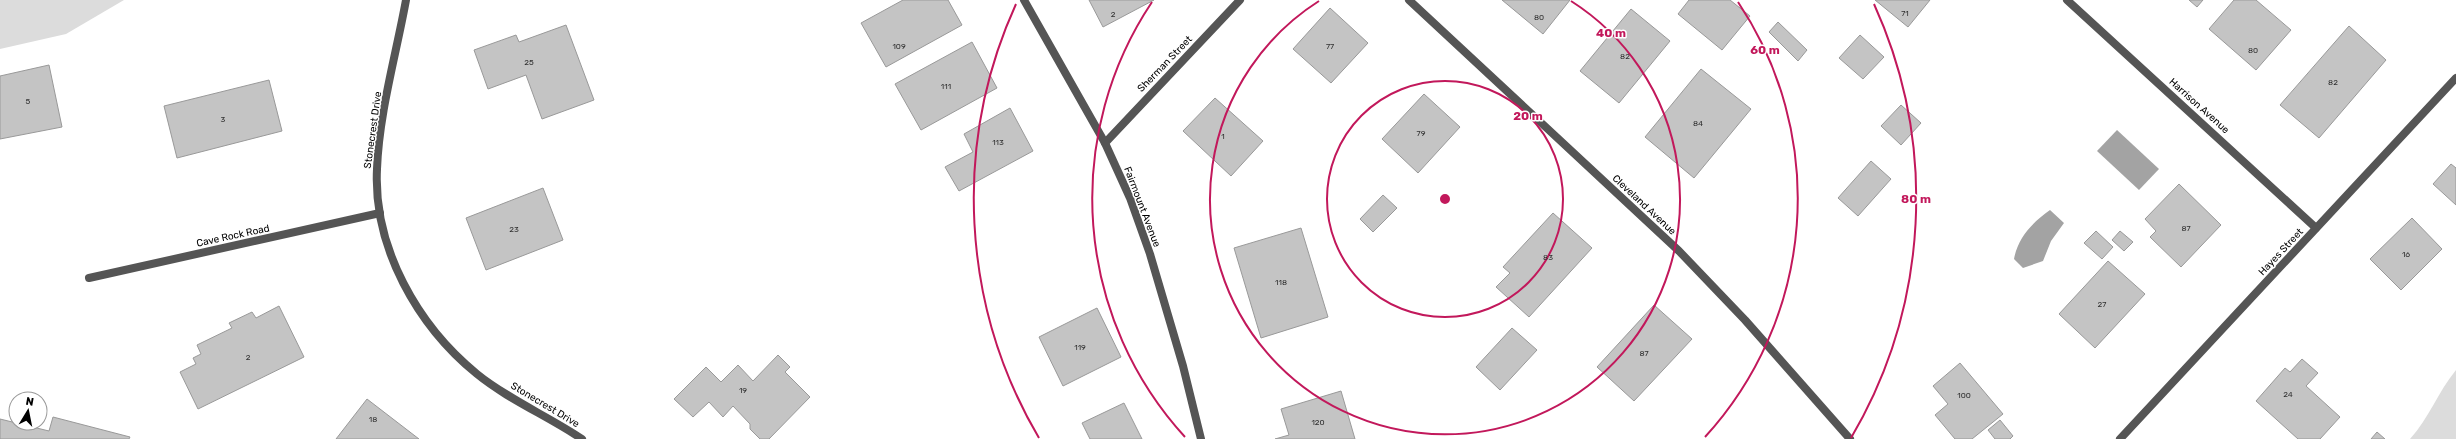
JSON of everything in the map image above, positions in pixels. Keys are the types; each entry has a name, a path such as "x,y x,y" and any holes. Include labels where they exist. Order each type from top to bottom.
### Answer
{"street":[{"name":"Stonecrest Drive","path":"406,0 380,142 377,170 380,214 389,248 398,272 424,318 440,339 478,375 582,439"},
{"name":"Fairmount Avenue","path":"1024,0 1105,143 1130,198 1150,254 1183,366 1201,439"},
{"name":"Sherman Street","path":"1105,143 1240,0"},
{"name":"Cleveland Avenue","path":"1409,0 1679,251 1745,320 1850,439"},
{"name":"Harrison Avenue","path":"2067,0 2316,228"},
{"name":"Hayes Street","path":"2120,439 2456,78"},
{"name":"Cave Rock Road","path":"89,278 380,214"}],"shaded area":[{"path":"0,0 124,0 66,34 0,49"},
{"path":"2117,130 2159,169 2139,190 2097,151"},
{"path":"2050,210 2064,223 2051,241 2043,261 2023,268 2014,259 2019,244 2032,225"},
{"path":"2456,370 2456,439 2410,439 2423,422"}],"building":[{"path":"903,0 948,0 962,25 886,67 861,23"},
{"path":"1089,0 1154,0 1103,27"},
{"path":"1502,0 1570,0 1543,34"},
{"path":"1689,0 1730,0 1750,16 1722,50 1678,14"},
{"path":"1875,0 1930,0 1908,27"},
{"path":"2189,0 2203,0 2197,7"},
{"path":"2234,0 2256,0 2291,30 2256,70 2209,29"},
{"path":"1330,8 1368,43 1331,83 1293,49"},
{"path":"1631,9 1670,41 1619,103 1580,71"},
{"path":"1778,22 1807,50 1798,61 1769,32"},
{"path":"566,25 594,100 542,119 526,75 488,89 474,50 516,35 519,42"},
{"path":"2349,26 2386,60 2319,138 2280,105"},
{"path":"1860,35 1884,57 1863,79 1839,58"},
{"path":"972,42 997,88 921,130 895,84"},
{"path":"49,65 62,127 0,139 0,76"},
{"path":"1701,69 1751,109 1694,178 1645,137"},
{"path":"269,80 282,131 177,158 164,106"},
{"path":"1424,94 1460,127 1418,173 1382,139"},
{"path":"1215,98 1263,141 1231,176 1183,131"},
{"path":"1901,105 1921,123 1901,145 1881,126"},
{"path":"1010,108 1033,151 959,191 945,167 973,152 964,134"},
{"path":"1871,161 1891,179 1858,216 1838,198"},
{"path":"2451,164 2456,168 2456,205 2433,184"},
{"path":"2179,184 2221,225 2181,267 2150,237 2156,231 2145,219"},
{"path":"543,188 563,240 486,270 466,218"},
{"path":"1383,195 1397,208 1373,232 1360,219"},
{"path":"1553,213 1592,248 1529,317 1496,287 1510,273 1503,267"},
{"path":"2412,218 2442,249 2401,290 2370,259"},
{"path":"1301,228 1328,317 1261,338 1234,248"},
{"path":"2096,231 2113,247 2102,259 2084,243"},
{"path":"2120,231 2133,242 2124,251 2112,240"},
{"path":"2108,261 2145,294 2095,348 2059,314"},
{"path":"1654,305 1692,339 1634,401 1597,367"},
{"path":"279,306 304,357 198,409 180,372 196,364 193,358 201,354 197,345 232,328 229,323 252,312 256,318"},
{"path":"1097,308 1121,357 1063,386 1039,337"},
{"path":"1512,328 1537,350 1500,390 1476,367"},
{"path":"778,355 790,367 785,372 810,397 769,439 760,439 750,429 750,424 733,406 723,417 709,402 693,417 674,399 706,367 721,382 738,365 753,381"},
{"path":"2302,359 2318,373 2306,386 2340,417 2320,439 2298,439 2256,401 2285,368 2290,372"},
{"path":"1960,363 2003,414 1972,439 1955,439 1935,415 1948,404 1933,386"},
{"path":"1341,391 1355,439 1275,439 1289,435 1281,409"},
{"path":"367,399 419,439 336,439"},
{"path":"1124,403 1142,439 1090,439 1082,423"},
{"path":"53,417 130,437 129,439 0,439 0,419 8,421 8,431 49,431"},
{"path":"2000,420 2013,436 2010,439 1995,439 1988,430"},
{"path":"2377,432 2385,439 2371,439"}]}
